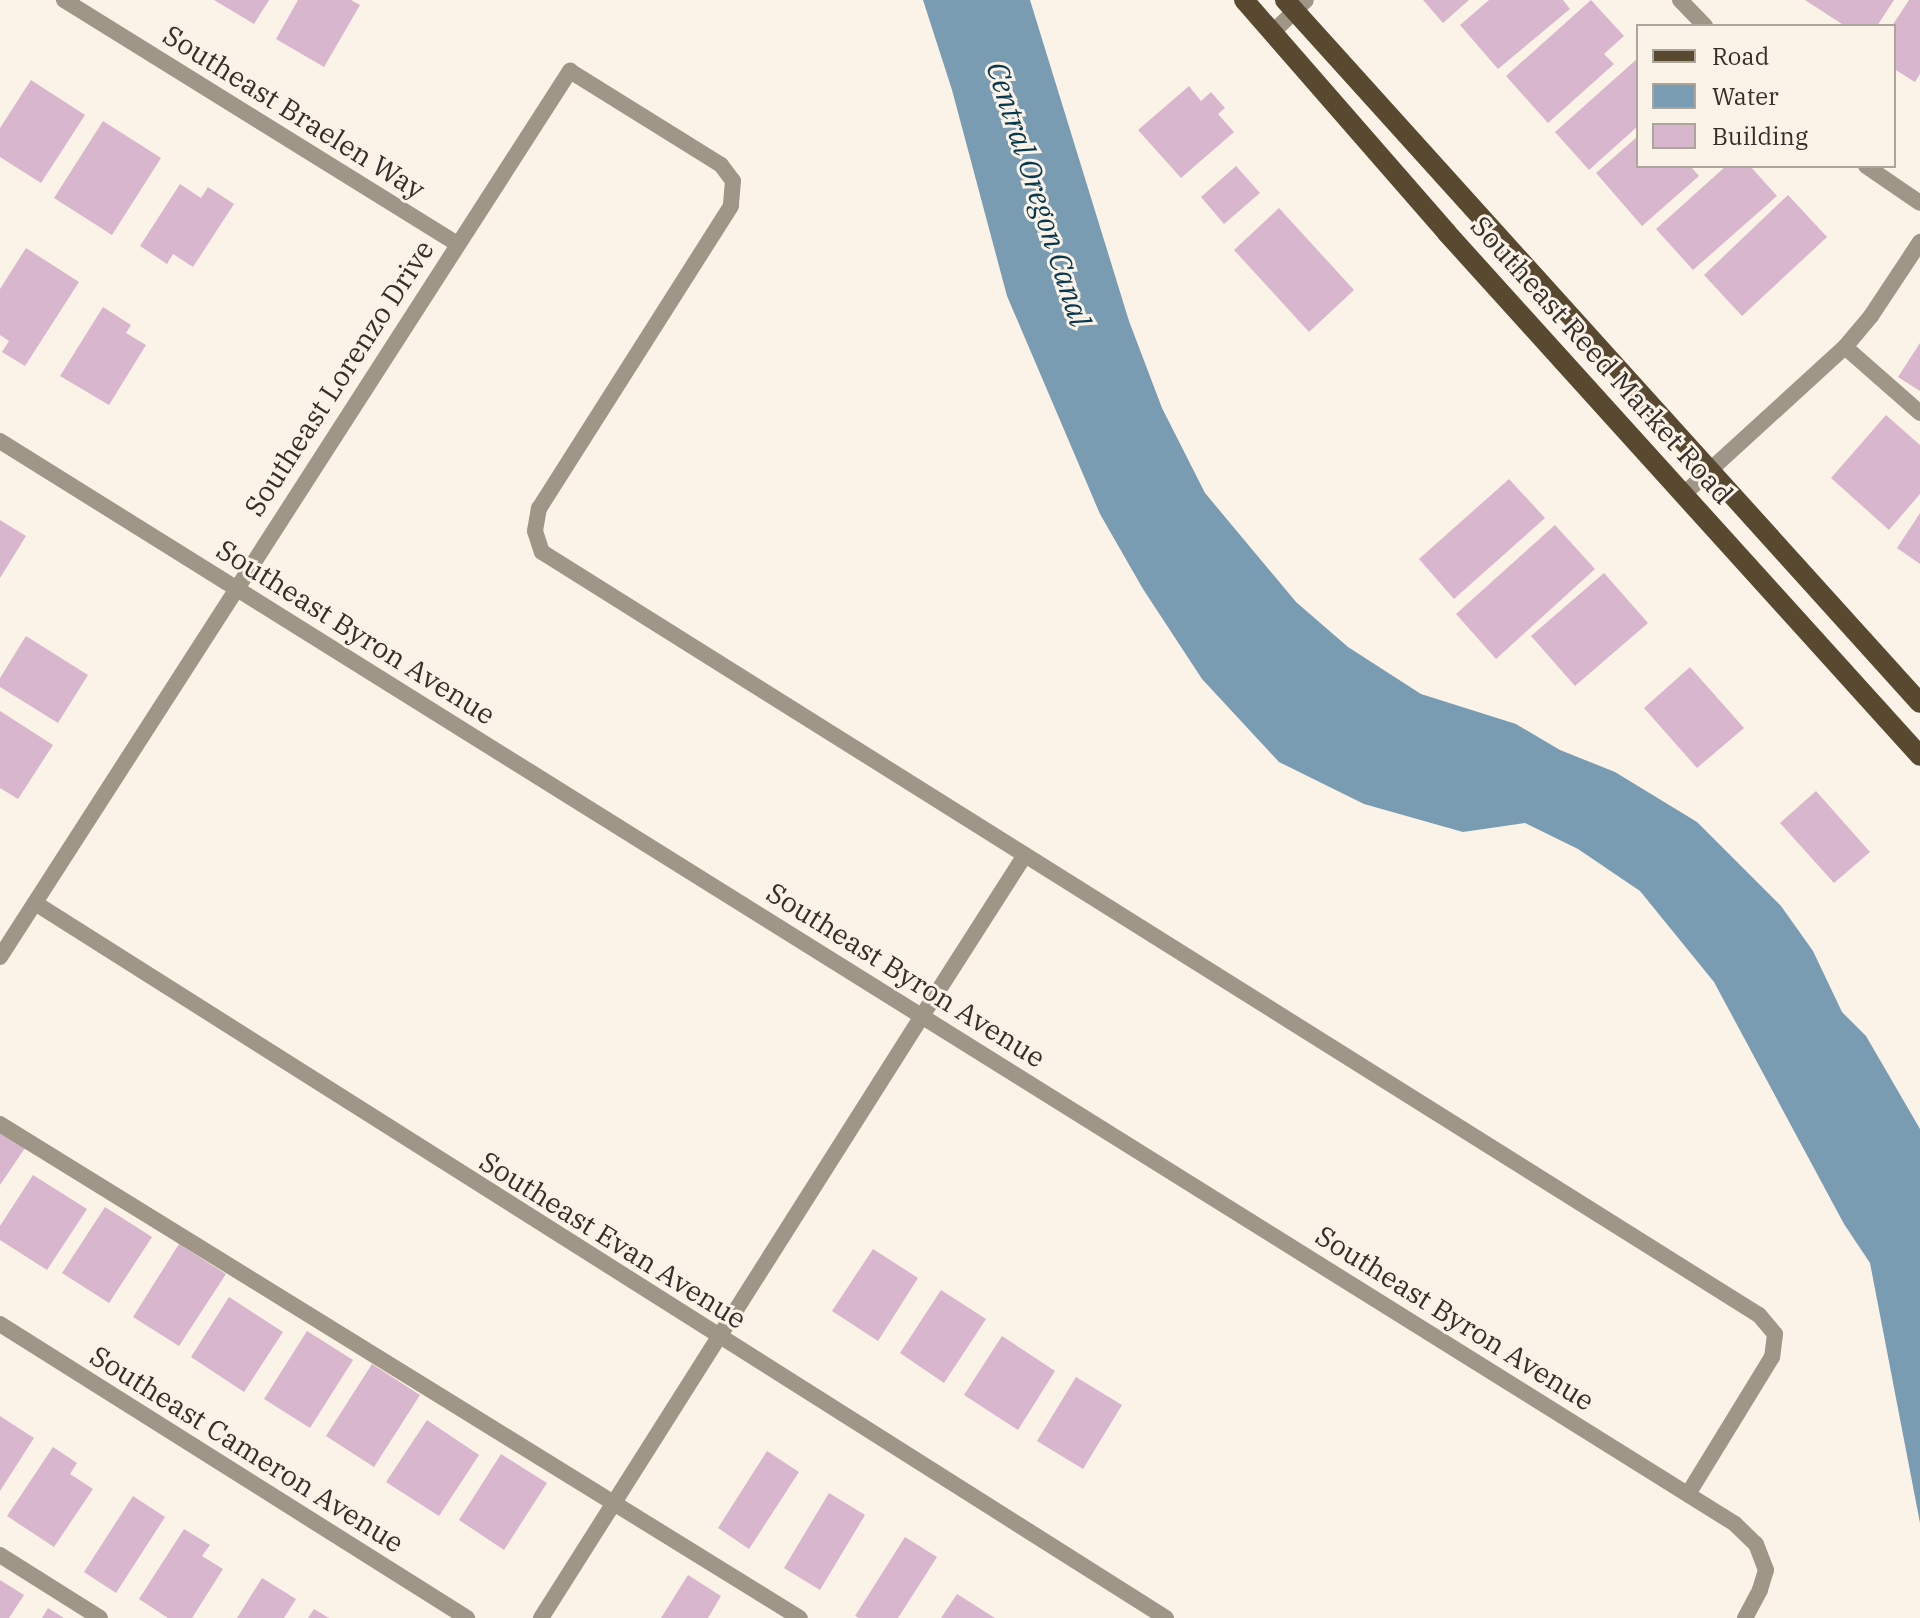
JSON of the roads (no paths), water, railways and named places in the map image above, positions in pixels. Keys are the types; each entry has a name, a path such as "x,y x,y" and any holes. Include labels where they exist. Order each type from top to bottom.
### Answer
{"main road":[{"name":"Southeast Reed Market Road","path":"1244,0 1447,233 1920,756"},
{"name":"Southeast Reed Market Road","path":"1295,4 1920,703"}],"street":[{"name":"Southeast Braelen Way","path":"64,0 456,243"},
{"path":"1680,0 1703,24"},
{"path":"1272,33 1295,4"},
{"name":"Southeast Lorenzo Drive","path":"0,957 456,243 570,71 721,165 733,181 731,206 539,508 535,531 542,552 1025,855"},
{"path":"1869,168 1920,203"},
{"path":"1685,493 1845,347 1881,303 1920,242"},
{"path":"1845,347 1920,413"},
{"name":"Southeast Byron Avenue","path":"0,441 1735,1524 1756,1544 1766,1570 1745,1618"},
{"path":"541,1618 1025,855 1759,1315 1775,1334 1772,1357 1688,1494"},
{"name":"Southeast Evan Avenue","path":"35,903 718,1338 1166,1618"},
{"path":"0,1124 800,1618"},
{"name":"Southeast Cameron Avenue","path":"0,1324 467,1618"},
{"path":"0,1555 100,1618"}],"water":[{"name":"Central Oregon Canal","path":"923,0 1030,0 1129,321 1162,408 1205,493 1296,602 1348,647 1421,694 1516,724 1560,750 1615,772 1697,822 1781,906 1813,951 1842,1012 1866,1036 1920,1129 1920,1523 1870,1263 1844,1224 1714,982 1640,891 1578,849 1525,823 1463,832 1364,804 1279,762 1202,679 1143,589 1100,514 1007,296 952,90"}]}
